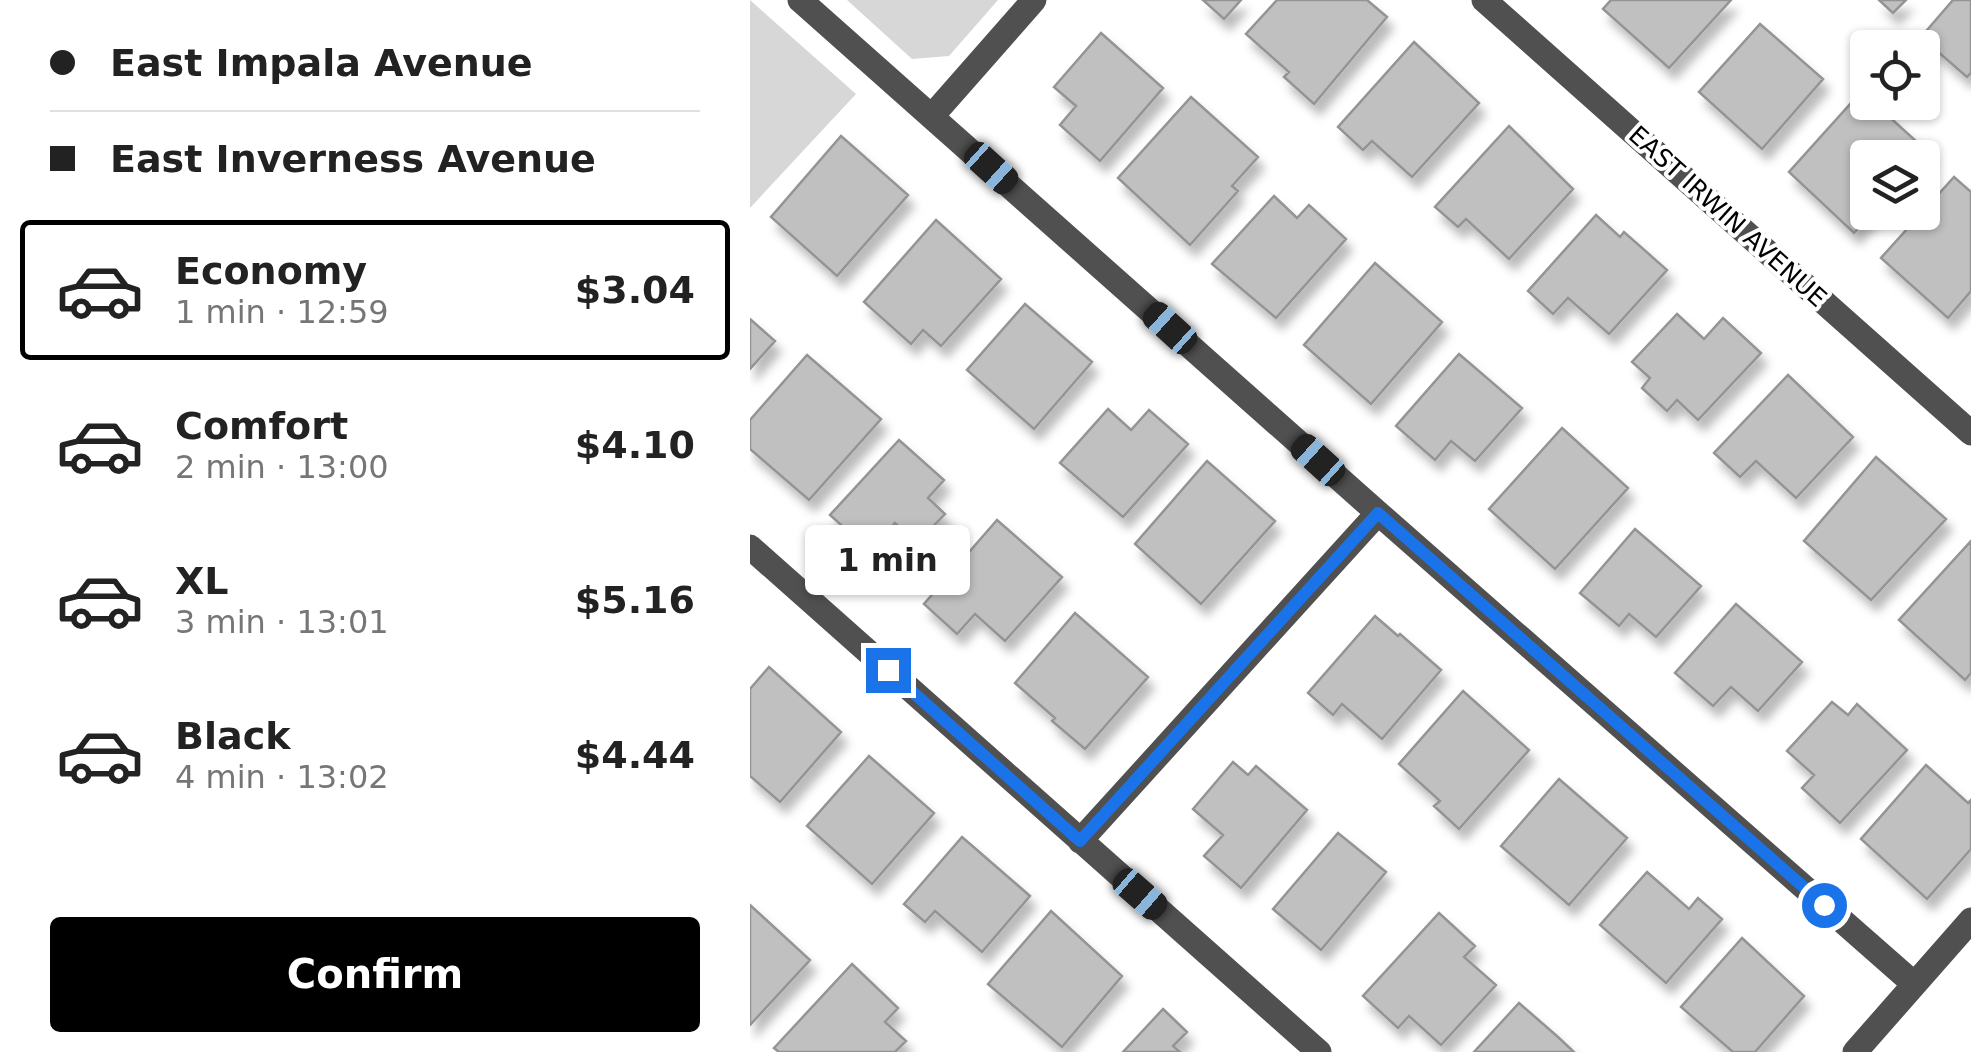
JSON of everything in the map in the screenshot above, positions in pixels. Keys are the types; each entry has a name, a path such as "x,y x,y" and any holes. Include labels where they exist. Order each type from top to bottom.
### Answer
{"street":[{"path":"800,0 1913,984"},
{"path":"932,116 1034,0"},
{"name":"EAST IRWIN AVENUE","path":"1484,0 1971,433"},
{"path":"1080,841 1378,513"},
{"path":"750,547 1319,1052"},
{"path":"1855,1052 1971,920"}],"shaded area":[{"path":"750,0 856,94 750,208"},
{"path":"847,0 998,0 949,56 912,59"}],"building":[{"path":"1203,0 1241,0 1224,19"},
{"path":"1277,0 1367,0 1387,17 1314,104 1284,77 1289,72 1246,34"},
{"path":"1611,0 1731,0 1669,68 1603,9"},
{"path":"1879,0 1906,0 1893,13"},
{"path":"1953,0 1971,0 1971,73 1967,77 1940,54 1940,30 1927,30"},
{"path":"1760,24 1823,79 1762,149 1699,92"},
{"path":"1101,33 1163,88 1100,161 1060,125 1076,106 1054,87"},
{"path":"1414,42 1479,103 1412,177 1372,141 1363,150 1338,127"},
{"path":"1191,97 1258,157 1232,186 1238,191 1190,245 1118,178"},
{"path":"1850,104 1850,120 1893,120 1915,140 1850,140 1850,229 1789,172"},
{"path":"1509,126 1573,189 1509,259 1466,219 1458,227 1435,207"},
{"path":"841,136 908,195 837,276 771,217"},
{"path":"1954,177 1971,192 1971,291 1948,318 1881,258 1906,230 1940,230 1940,193"},
{"path":"1274,196 1297,218 1309,205 1346,239 1276,318 1212,264"},
{"path":"1596,215 1620,237 1624,232 1667,270 1609,334 1568,298 1553,314 1528,291"},
{"path":"936,220 1001,279 941,346 923,330 911,344 864,302"},
{"path":"1375,263 1442,322 1371,404 1304,345"},
{"path":"1025,304 1092,362 1034,429 967,370"},
{"path":"1677,314 1704,339 1723,318 1761,353 1698,420 1677,400 1667,411 1642,388 1650,378 1632,362"},
{"path":"750,319 775,341 750,369"},
{"path":"1459,354 1522,408 1475,461 1451,441 1435,460 1396,426"},
{"path":"807,355 881,419 809,500 750,449 750,420"},
{"path":"1788,375 1853,437 1796,498 1756,461 1740,477 1714,453"},
{"path":"1108,409 1131,430 1149,410 1188,444 1123,517 1060,463"},
{"path":"1562,428 1628,488 1555,569 1489,509"},
{"path":"899,440 944,480 928,498 945,514 917,543 895,523 870,551 830,515"},
{"path":"1876,457 1946,519 1871,600 1804,541"},
{"path":"1207,461 1275,521 1201,604 1135,544"},
{"path":"997,520 1062,577 1005,641 975,614 957,634 924,604"},
{"path":"1635,529 1701,586 1656,637 1629,614 1619,626 1580,593"},
{"path":"1971,541 1971,673 1965,680 1899,620"},
{"path":"1736,604 1802,662 1758,711 1731,687 1713,706 1675,673"},
{"path":"1075,613 1148,677 1085,749 1015,683"},
{"path":"1375,616 1441,670 1382,739 1342,704 1333,715 1308,693"},
{"path":"769,667 841,732 780,802 750,776 750,689"},
{"path":"1463,691 1529,750 1459,829 1434,806 1440,801 1399,764"},
{"path":"1832,702 1848,715 1857,704 1907,750 1840,823 1802,788 1814,775 1787,751"},
{"path":"869,756 934,813 872,884 807,826"},
{"path":"1233,762 1248,775 1256,766 1307,810 1241,888 1204,856 1223,835 1193,809"},
{"path":"1926,765 1968,803 1971,800 1971,849 1927,899 1861,839"},
{"path":"1559,779 1627,838 1569,905 1501,846"},
{"path":"1338,833 1386,872 1321,950 1273,909"},
{"path":"962,837 1030,896 982,952 935,911 925,922 904,904"},
{"path":"1647,872 1689,909 1698,898 1722,919 1666,983 1600,925"},
{"path":"750,905 810,960 750,1025"},
{"path":"1051,911 1122,976 1062,1047 988,984"},
{"path":"1439,913 1475,946 1464,957 1496,985 1441,1045 1409,1016 1398,1028 1363,996"},
{"path":"1742,938 1804,996 1755,1052 1733,1052 1681,1007"},
{"path":"852,964 898,1008 885,1022 906,1041 895,1052 779,1052 774,1048"},
{"path":"1519,1003 1558,1037 1574,1052 1474,1052"},
{"path":"1163,1009 1187,1032 1173,1046 1180,1052 1123,1052"}],"route":[{"path":"888,670 1080,841 1378,513 1824,905"}]}
